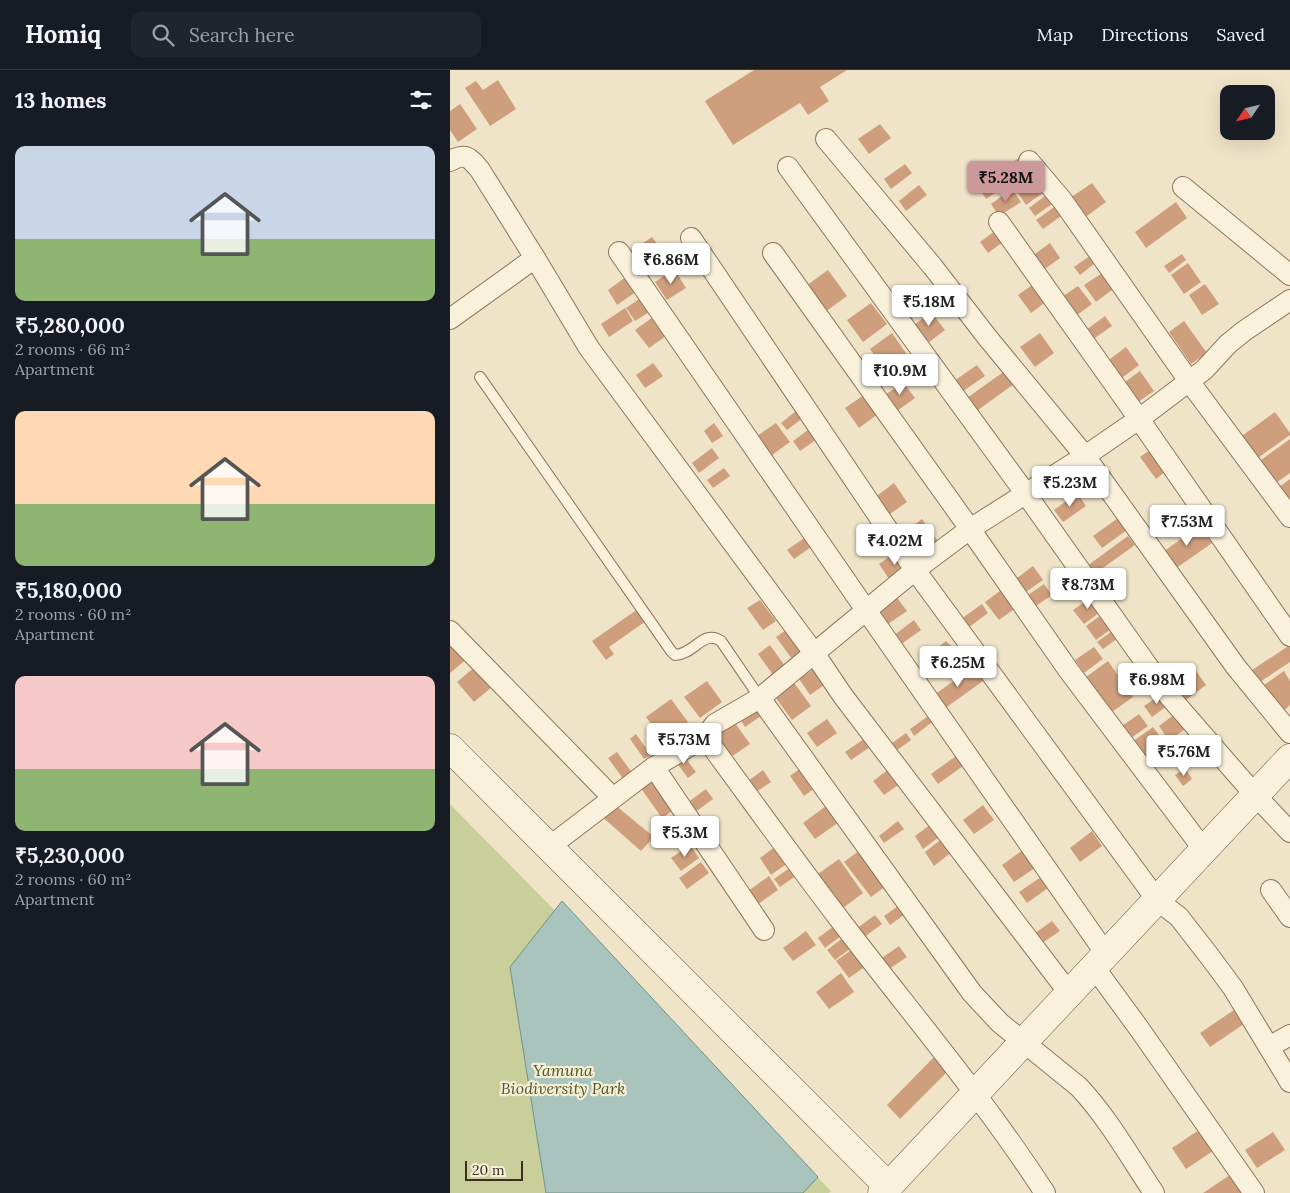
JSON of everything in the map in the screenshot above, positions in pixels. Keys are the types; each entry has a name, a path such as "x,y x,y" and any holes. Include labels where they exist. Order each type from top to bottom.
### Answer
{"street":[{"path":"826,139 933,267 987,337 1085,456 1236,667 1290,734"},
{"path":"450,160 464,156 470,158 480,170 589,348 814,653 843,696 1069,993"},
{"path":"1029,161 1062,200 1189,381 1290,517"},
{"path":"788,167 1026,494 1169,696 1255,796 1290,832"},
{"path":"1183,188 1290,275"},
{"path":"999,222 1290,636"},
{"path":"691,238 915,570 1157,900 1179,917 1209,955 1233,988 1290,1082"},
{"path":"619,252 866,610 1100,960 1140,1030 1254,1193"},
{"path":"773,253 1069,671 1204,850"},
{"path":"450,319 535,258"},
{"path":"549,847 654,767 705,737 715,724 760,698 915,570 970,529 1085,456 1139,419 1204,370 1228,344 1244,331 1290,300"},
{"path":"450,631 613,798"},
{"path":"760,698 972,993 1000,1023 1082,1090 1107,1122 1154,1193"},
{"path":"705,737 839,920 975,1093 1045,1193"},
{"path":"450,748 885,1190 1290,758"},
{"path":"654,767 764,930"},
{"path":"1271,890 1290,917"},
{"path":"1269,1047 1290,1035"}],"lane":[{"path":"480,377 671,651 675,655 682,655 709,637 716,637 721,641 760,698"}],"green space":[{"name":"Yamuna Biodiversity Park","path":"450,804 831,1191 829,1193 450,1193"}],"water":[{"name":"Yamuna Biodiversity Park","path":"562,901 818,1177 803,1193 546,1193 510,967"}],"building":[{"path":"754,70 847,70 820,87 829,101 808,115 800,103 733,145 705,101"},
{"path":"498,80 516,109 490,126 465,88 476,81 483,90"},
{"path":"460,104 477,129 458,142 450,130 450,111"},
{"path":"880,124 891,138 869,154 858,139"},
{"path":"1024,155 1031,166 1012,178 1005,167"},
{"path":"905,164 912,173 891,189 884,179"},
{"path":"1001,168 1010,184 986,199 977,184"},
{"path":"1037,175 1047,190 1026,205 1016,190"},
{"path":"1092,183 1106,202 1084,218 1070,198"},
{"path":"919,185 927,195 906,211 899,201"},
{"path":"1012,189 1021,202 999,216 991,204"},
{"path":"1049,193 1055,202 1035,216 1029,208"},
{"path":"1176,202 1187,218 1146,248 1135,232"},
{"path":"1057,205 1064,214 1043,229 1036,220"},
{"path":"999,228 1007,239 988,253 980,242"},
{"path":"652,237 661,249 642,262 633,250"},
{"path":"1050,243 1060,258 1042,271 1032,256"},
{"path":"1094,253 1099,260 1080,275 1074,267"},
{"path":"1182,254 1186,260 1169,273 1164,266"},
{"path":"1188,263 1201,282 1184,294 1171,275"},
{"path":"674,269 686,288 667,300 655,282"},
{"path":"828,270 847,296 825,312 806,286"},
{"path":"1105,271 1116,287 1096,302 1084,285"},
{"path":"630,274 640,289 617,305 608,290"},
{"path":"1035,283 1047,301 1031,313 1018,295"},
{"path":"1205,284 1219,304 1202,315 1189,295"},
{"path":"1078,286 1092,304 1073,318 1059,299"},
{"path":"645,295 654,309 635,321 626,308"},
{"path":"871,303 887,324 863,342 847,320"},
{"path":"625,308 633,321 609,337 601,324"},
{"path":"931,312 945,330 928,343 914,325"},
{"path":"1105,316 1112,326 1092,340 1086,330"},
{"path":"653,317 666,336 649,348 635,330"},
{"path":"1184,321 1207,353 1191,364 1169,332"},
{"path":"892,333 908,356 886,372 870,349"},
{"path":"1040,333 1054,353 1035,367 1020,347"},
{"path":"1126,347 1139,365 1119,380 1106,362"},
{"path":"653,363 663,376 645,388 636,375"},
{"path":"977,365 985,376 962,392 954,381"},
{"path":"1009,368 1018,381 974,413 964,400"},
{"path":"1140,371 1154,391 1135,404 1121,385"},
{"path":"903,382 915,398 897,411 885,395"},
{"path":"864,395 878,414 859,428 845,408"},
{"path":"801,407 807,415 787,430 781,423"},
{"path":"1275,412 1290,435 1255,460 1239,438"},
{"path":"714,423 723,436 712,443 704,431"},
{"path":"776,423 790,442 768,458 754,438"},
{"path":"812,427 820,437 800,451 793,441"},
{"path":"1290,439 1290,473 1273,485 1257,463"},
{"path":"712,448 719,458 699,473 692,463"},
{"path":"1153,448 1169,469 1156,479 1140,457"},
{"path":"724,468 730,476 713,488 707,480"},
{"path":"1290,479 1290,497 1284,502 1275,490"},
{"path":"894,483 907,502 887,516 874,498"},
{"path":"1077,493 1086,506 1063,522 1054,510"},
{"path":"1118,518 1127,530 1102,548 1093,536"},
{"path":"922,519 939,543 919,558 902,534"},
{"path":"1199,526 1212,543 1175,569 1163,552"},
{"path":"810,534 817,543 794,559 787,550"},
{"path":"1128,536 1135,545 1093,575 1087,566"},
{"path":"899,550 912,567 891,582 879,564"},
{"path":"1033,566 1043,580 1023,594 1013,581"},
{"path":"1044,584 1052,595 1033,608 1025,597"},
{"path":"1004,588 1017,607 999,620 985,602"},
{"path":"895,595 907,611 888,624 876,608"},
{"path":"1093,596 1103,610 1084,624 1073,610"},
{"path":"760,600 776,621 763,630 747,608"},
{"path":"982,604 988,613 968,628 961,619"},
{"path":"638,609 646,621 609,647 614,654 606,660 592,641"},
{"path":"1104,613 1114,627 1096,640 1086,626"},
{"path":"914,620 921,630 900,645 893,636"},
{"path":"789,628 805,650 792,659 776,637"},
{"path":"1115,629 1121,636 1103,649 1097,642"},
{"path":"946,641 954,649 933,665 927,656"},
{"path":"450,644 468,658 450,673"},
{"path":"770,645 785,666 773,675 758,654"},
{"path":"1290,645 1290,662 1260,682 1252,670"},
{"path":"1094,647 1103,659 1084,673 1075,660"},
{"path":"956,653 962,662 942,676 936,668"},
{"path":"1108,661 1133,697 1112,712 1086,677"},
{"path":"1191,664 1206,685 1182,703 1167,682"},
{"path":"819,665 830,681 810,695 799,679"},
{"path":"476,666 493,686 474,702 457,682"},
{"path":"973,667 983,681 944,709 934,695"},
{"path":"1284,671 1290,681 1290,705 1282,713 1264,685"},
{"path":"792,680 811,706 792,720 773,694"},
{"path":"707,681 722,702 700,718 684,697"},
{"path":"1163,693 1171,703 1152,717 1144,706"},
{"path":"671,699 688,722 663,740 646,717"},
{"path":"756,704 764,714 745,727 738,716"},
{"path":"931,714 935,720 914,736 910,729"},
{"path":"1139,714 1148,726 1131,738 1122,726"},
{"path":"1175,714 1185,729 1169,741 1159,726"},
{"path":"827,719 837,733 817,747 807,733"},
{"path":"735,723 750,744 731,757 716,737"},
{"path":"1153,727 1164,742 1144,757 1132,742"},
{"path":"906,733 911,740 893,753 888,746"},
{"path":"636,734 651,755 644,759 630,739"},
{"path":"1196,738 1204,749 1185,763 1176,751"},
{"path":"864,739 870,747 851,760 845,752"},
{"path":"617,752 633,774 624,780 608,758"},
{"path":"681,752 696,772 688,778 673,758"},
{"path":"956,756 963,766 938,784 931,774"},
{"path":"805,765 819,785 804,796 790,776"},
{"path":"893,766 904,781 884,795 873,781"},
{"path":"1185,768 1192,779 1183,786 1175,775"},
{"path":"763,770 771,782 756,792 748,781"},
{"path":"655,776 678,807 662,818 640,787"},
{"path":"706,789 713,799 694,813 687,803"},
{"path":"830,803 842,820 815,839 803,823"},
{"path":"615,805 654,837 641,851 600,815"},
{"path":"983,805 994,820 974,834 963,820"},
{"path":"898,821 904,829 884,843 879,836"},
{"path":"934,822 943,834 923,849 915,836"},
{"path":"1092,831 1102,846 1080,862 1070,848"},
{"path":"943,838 953,851 934,866 925,852"},
{"path":"780,843 792,860 771,875 760,858"},
{"path":"690,845 699,858 681,871 671,858"},
{"path":"864,847 890,883 871,897 844,862"},
{"path":"1023,850 1035,868 1014,882 1002,865"},
{"path":"839,859 863,893 843,908 818,874"},
{"path":"701,862 709,873 687,889 679,878"},
{"path":"794,865 800,873 780,887 774,879"},
{"path":"769,876 778,890 754,907 744,894"},
{"path":"1041,877 1048,888 1027,903 1019,892"},
{"path":"901,904 908,912 890,925 884,916"},
{"path":"875,915 882,924 863,938 856,929"},
{"path":"1052,921 1060,931 1038,946 1031,936"},
{"path":"838,923 845,933 825,948 818,938"},
{"path":"806,931 816,945 793,961 783,948"},
{"path":"847,935 855,945 835,960 827,950"},
{"path":"857,946 870,963 849,978 836,961"},
{"path":"899,946 907,957 886,971 879,960"},
{"path":"841,973 854,992 829,1009 816,992"},
{"path":"1234,1010 1244,1024 1210,1047 1200,1033"},
{"path":"935,1056 949,1070 900,1119 887,1105"},
{"path":"1202,1128 1216,1149 1186,1169 1172,1148"},
{"path":"1273,1132 1285,1150 1257,1168 1245,1150"},
{"path":"1230,1175 1242,1193 1203,1193"}]}
